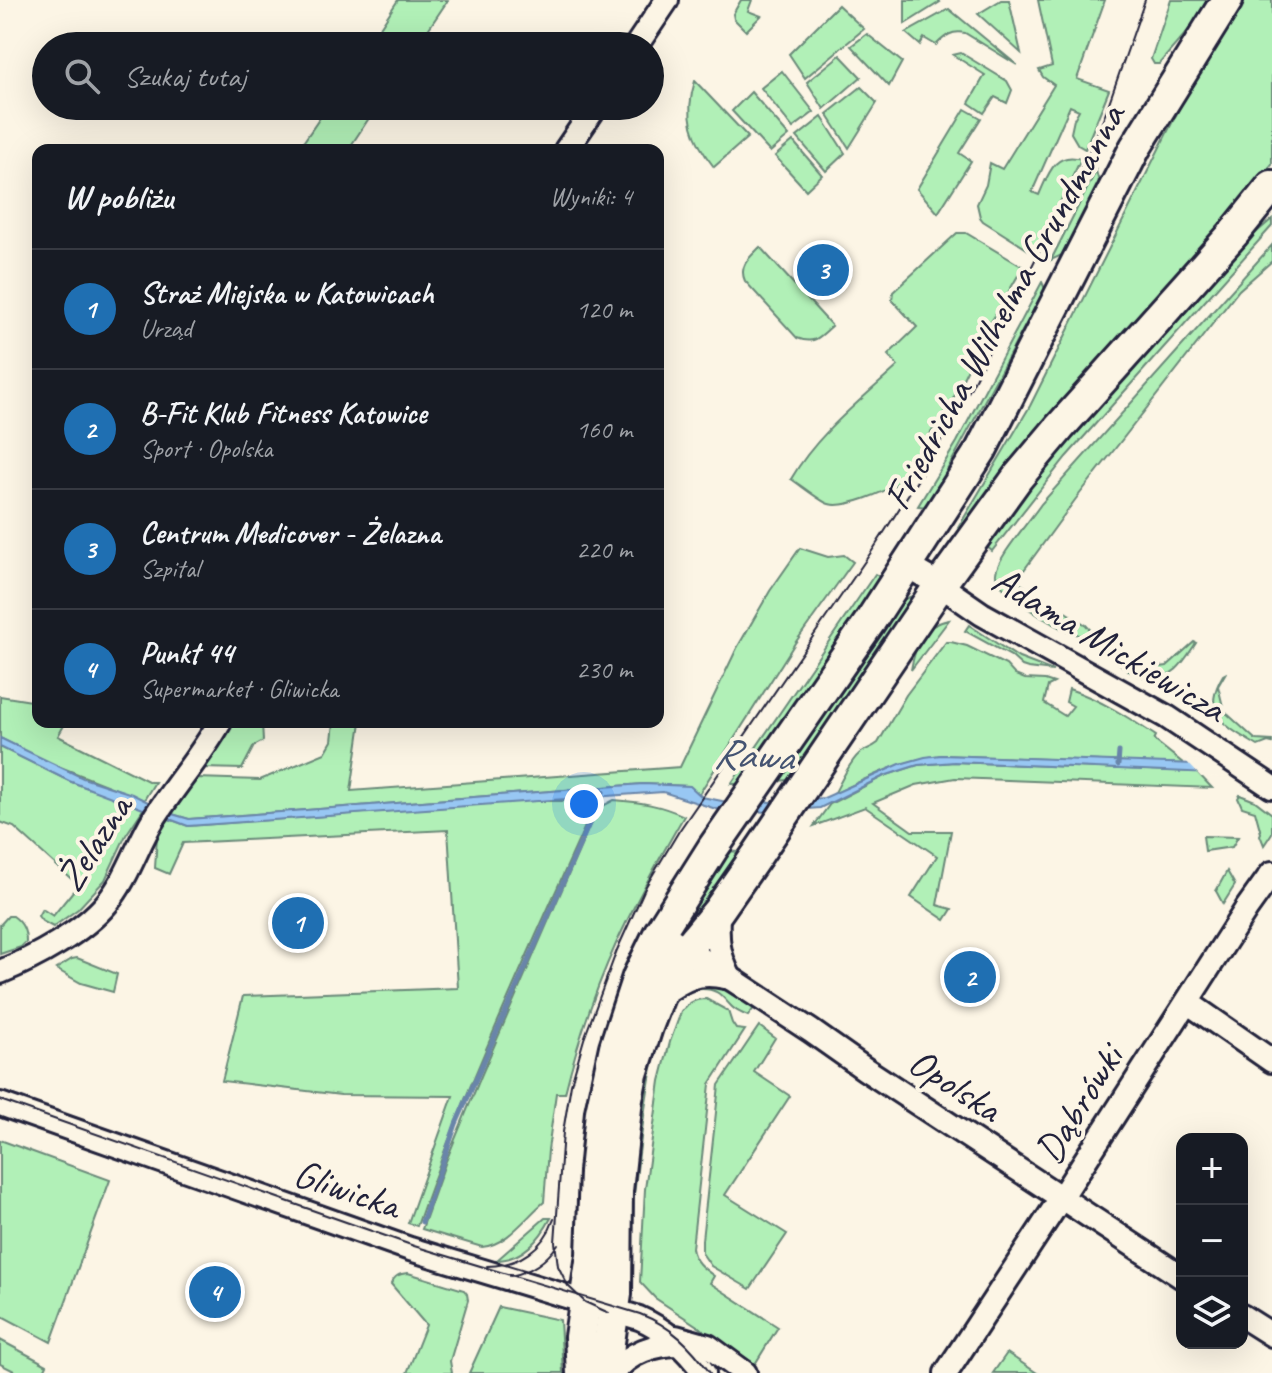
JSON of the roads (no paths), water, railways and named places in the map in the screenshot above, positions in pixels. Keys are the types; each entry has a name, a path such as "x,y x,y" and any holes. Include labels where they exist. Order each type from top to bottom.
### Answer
{"main road":[{"name":"Friedricha Wilhelma Grundmanna","path":"600,1306 593,1244 597,1145 606,1086 626,1009 638,977 660,932 713,848 907,566 981,450 1135,148 1221,5"},
{"path":"582,1373 580,1337 616,1287 617,1191 627,1099 637,1057 659,996 686,949 718,911 940,585 1018,477 1272,186"},
{"path":"600,1306 609,1342 607,1373"}],"street":[{"path":"645,32 667,0"},
{"path":"570,144 586,120"},
{"name":"Adama Mickiewicza","path":"907,566 982,614 1167,717 1268,784"},
{"name":"Żelazna","path":"0,972 60,942 107,904 130,868 147,829 216,728"},
{"name":"Dąbrówki","path":"946,1373 1272,873"},
{"path":"718,911 717,941 730,978"},
{"name":"Opolska","path":"660,932 1176,1273"},
{"path":"659,996 682,980 704,974 730,978"},
{"path":"1187,1002 1272,1061"},
{"name":"Gliwicka","path":"0,1104 397,1244 647,1322 676,1340 704,1373"},
{"path":"1248,1320 1272,1335"},
{"name":"Gliwicka","path":"614,1373 633,1354 676,1340 708,1346 745,1373"}],"water":[{"path":"0,738 83,778 132,794 189,819 643,784 690,786 702,797 722,801 775,802 824,798 900,764 941,755 1251,766 1258,775 954,762 918,765 884,776 820,808 768,812 716,809 663,792 188,826 69,781 0,747"}],"waterway":[{"path":"1118,765 1119,752"},
{"path":"422,1222 456,1124 603,792"}],"tram line":[{"path":"609,1313 585,1302 568,1286 558,1266 555,1242 563,1132 571,1084 617,950 646,886 679,831 874,548 931,459 971,387 1087,157 1145,0"},
{"path":"0,1100 414,1246 640,1314 680,1338 710,1373"},
{"path":"487,1266 509,1263 537,1247 554,1219"},
{"path":"510,1276 537,1265 558,1244"}],"place":[{"name":"Centrum Medicover - Żelazna","path":"823,270"},
{"name":"Straż Miejska w Katowicach","path":"298,923"},
{"name":"B-Fit Klub Fitness Katowice","path":"970,977"},
{"name":"Punkt 44","path":"215,1292"}],"water label":[{"name":"Rawa","path":"753,755"}]}
